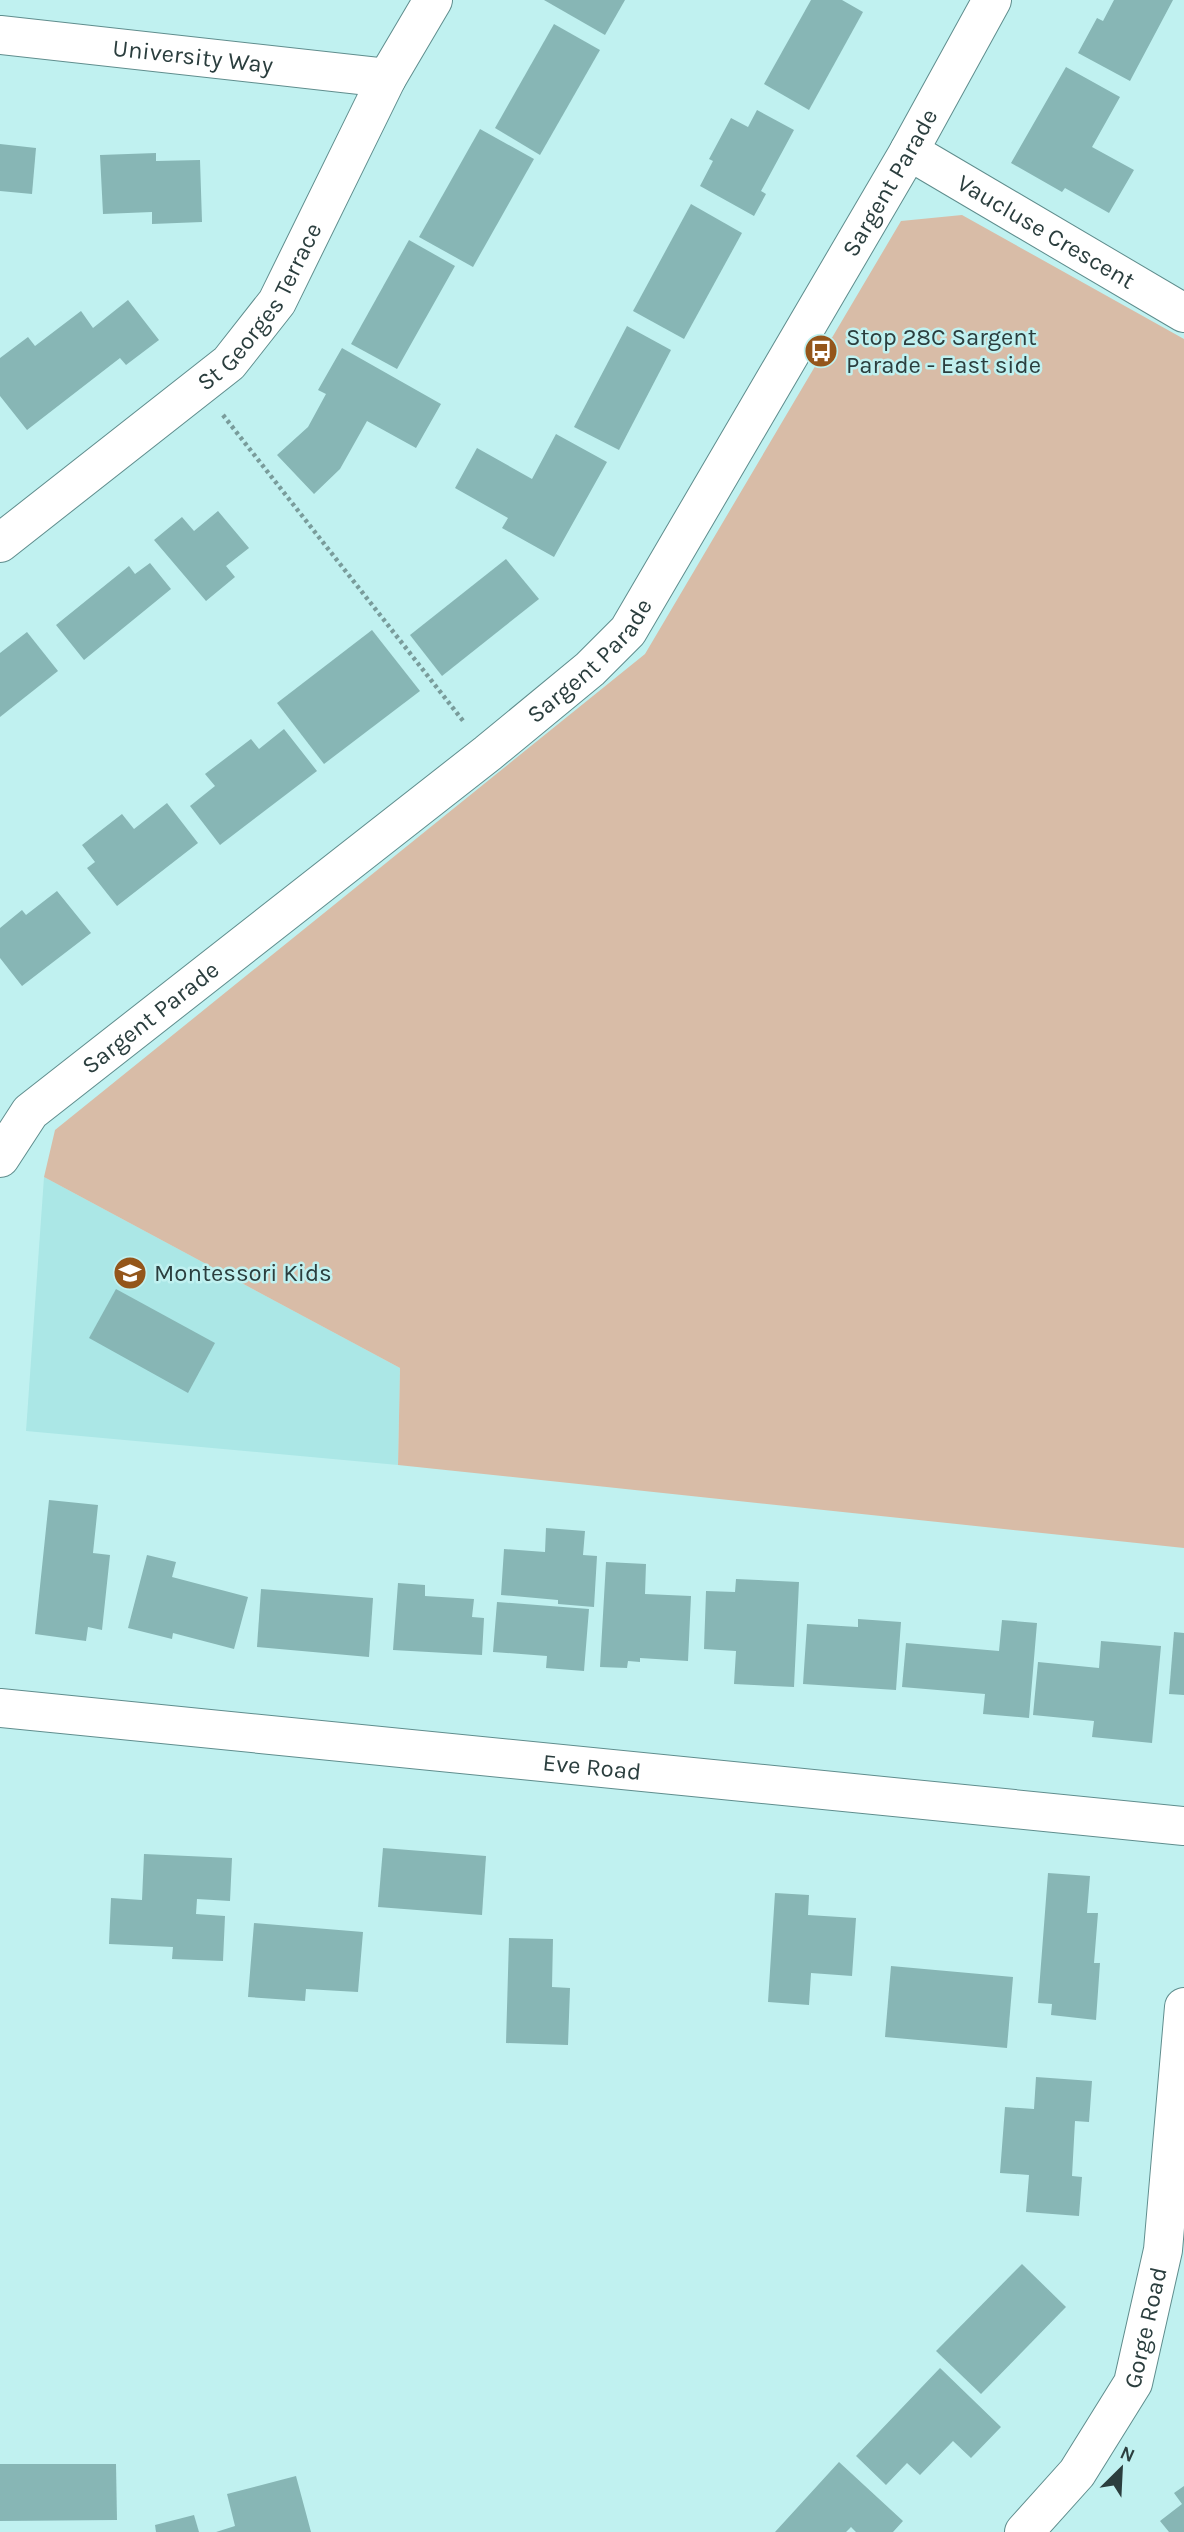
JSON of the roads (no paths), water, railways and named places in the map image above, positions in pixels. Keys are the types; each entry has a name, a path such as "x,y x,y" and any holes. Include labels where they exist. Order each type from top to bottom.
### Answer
{"street":[{"name":"St Georges Terrace","path":"0,543 229,363 277,302 387,78 433,0"},
{"name":"Sargent Parade","path":"0,1158 30,1112 488,753 590,669 628,631 909,151 992,0"},
{"name":"University Way","path":"0,34 387,78"},
{"name":"Vaucluse Crescent","path":"909,151 1184,313"},
{"name":"Eve Road","path":"0,1708 1184,1826"},
{"name":"Gorge Road","path":"1024,2532 1077,2473 1133,2383 1163,2250 1184,2007"}],"place":[{"name":"Stop 28C Sargent Parade - East side","path":"821,351"},
{"name":"Montessori Kids","path":"130,1273"}]}
